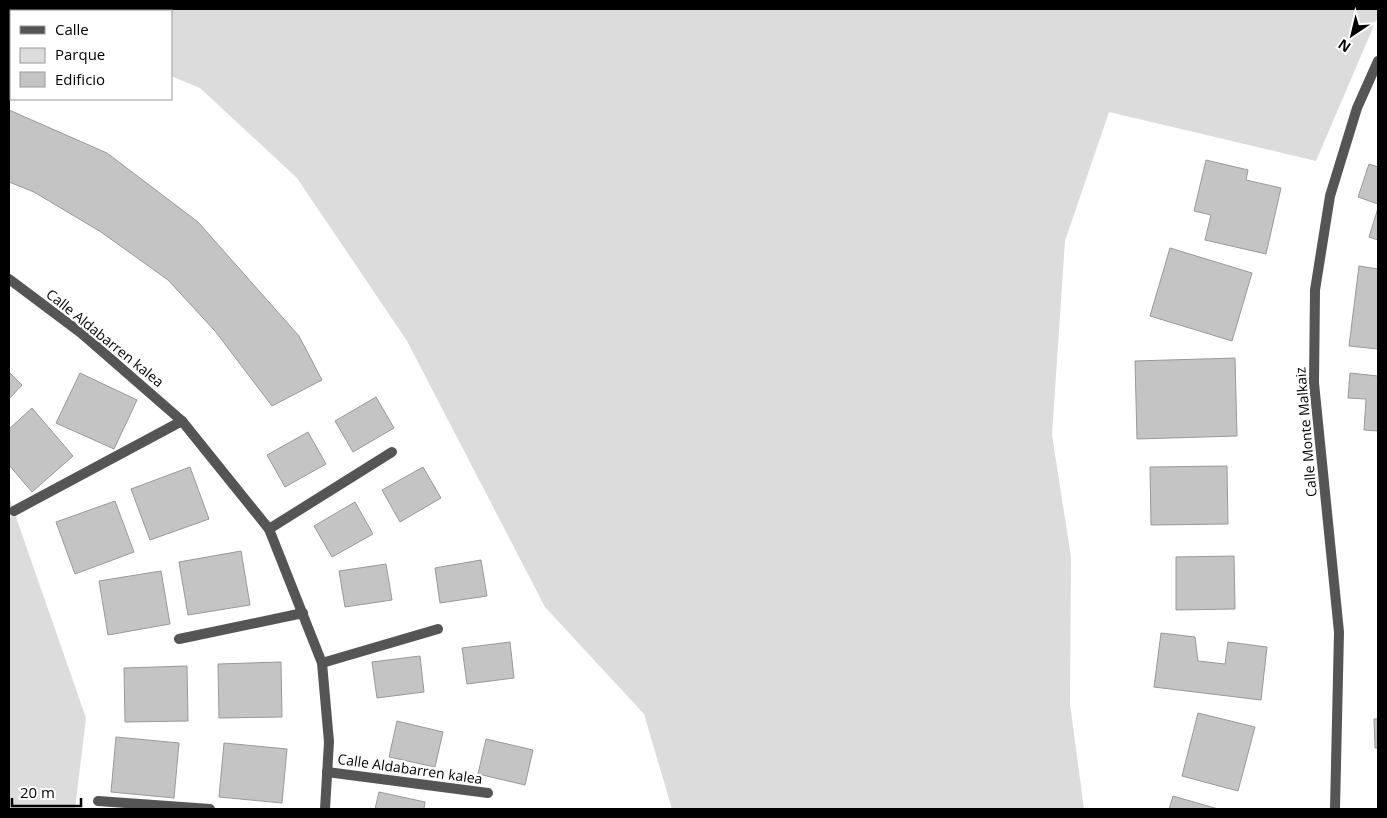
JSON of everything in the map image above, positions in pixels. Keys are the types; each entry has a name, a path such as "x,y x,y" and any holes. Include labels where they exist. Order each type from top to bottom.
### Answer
{"street":[{"name":"Calle Monte Malkaiz","path":"1334,809 1339,632 1314,383 1315,290 1330,196 1357,108 1378,61"},
{"name":"Calle Aldabarren kalea","path":"9,279 81,332 182,421 269,529 322,663 329,742 325,809"},
{"path":"14,511 182,421"},
{"path":"269,529 392,452"},
{"path":"179,639 303,613"},
{"path":"322,663 438,629"},
{"name":"Calle Aldabarren kalea","path":"327,772 488,793"},
{"path":"98,802 210,809"}],"green space":[{"path":"16,9 1378,9 1378,16 1316,161 1109,112 1065,241 1052,435 1071,557 1070,704 1084,809 672,809 644,714 545,607 407,341 297,178 200,88 172,76 172,10"},
{"path":"9,497 86,718 75,809 9,809"}],"building":[{"path":"9,110 107,153 198,222 299,336 322,380 272,406 215,331 168,280 101,232 34,192 9,182"},
{"path":"1206,160 1248,170 1246,180 1281,188 1266,254 1205,240 1211,215 1194,211"},
{"path":"1369,164 1378,167 1378,204 1358,197"},
{"path":"1378,208 1378,240 1369,237"},
{"path":"1170,248 1252,273 1232,341 1150,316"},
{"path":"1359,266 1378,269 1378,349 1349,346"},
{"path":"1235,358 1237,436 1137,439 1135,361"},
{"path":"9,372 22,385 9,399"},
{"path":"80,373 137,400 114,449 56,423"},
{"path":"1350,373 1378,376 1378,431 1364,430 1366,399 1348,398"},
{"path":"376,397 394,428 353,452 335,421"},
{"path":"32,408 73,456 32,492 9,465 9,429"},
{"path":"308,432 326,464 285,487 267,455"},
{"path":"1227,466 1228,524 1151,525 1150,467"},
{"path":"190,467 209,519 150,540 131,489"},
{"path":"423,467 441,498 400,522 382,490"},
{"path":"115,501 134,552 75,574 56,522"},
{"path":"355,502 373,534 332,557 314,526"},
{"path":"241,551 250,605 188,615 179,562"},
{"path":"1234,556 1235,609 1176,610 1176,557"},
{"path":"481,560 487,596 440,603 435,568"},
{"path":"386,564 392,600 345,607 339,571"},
{"path":"161,571 170,624 108,635 99,581"},
{"path":"1161,633 1195,637 1198,661 1225,664 1228,642 1267,647 1261,700 1154,687"},
{"path":"510,642 514,678 467,684 462,648"},
{"path":"420,656 424,692 377,698 372,662"},
{"path":"281,662 282,717 219,718 218,664"},
{"path":"187,666 188,721 125,722 124,668"},
{"path":"1198,713 1255,727 1238,791 1182,776"},
{"path":"1374,719 1378,719 1378,748 1375,748"},
{"path":"397,721 443,732 435,767 389,757"},
{"path":"116,737 179,743 174,798 111,792"},
{"path":"486,739 533,750 525,785 478,774"},
{"path":"224,743 287,749 282,803 219,797"},
{"path":"379,792 425,802 424,809 375,809"},
{"path":"1173,796 1218,809 1169,809"}]}
